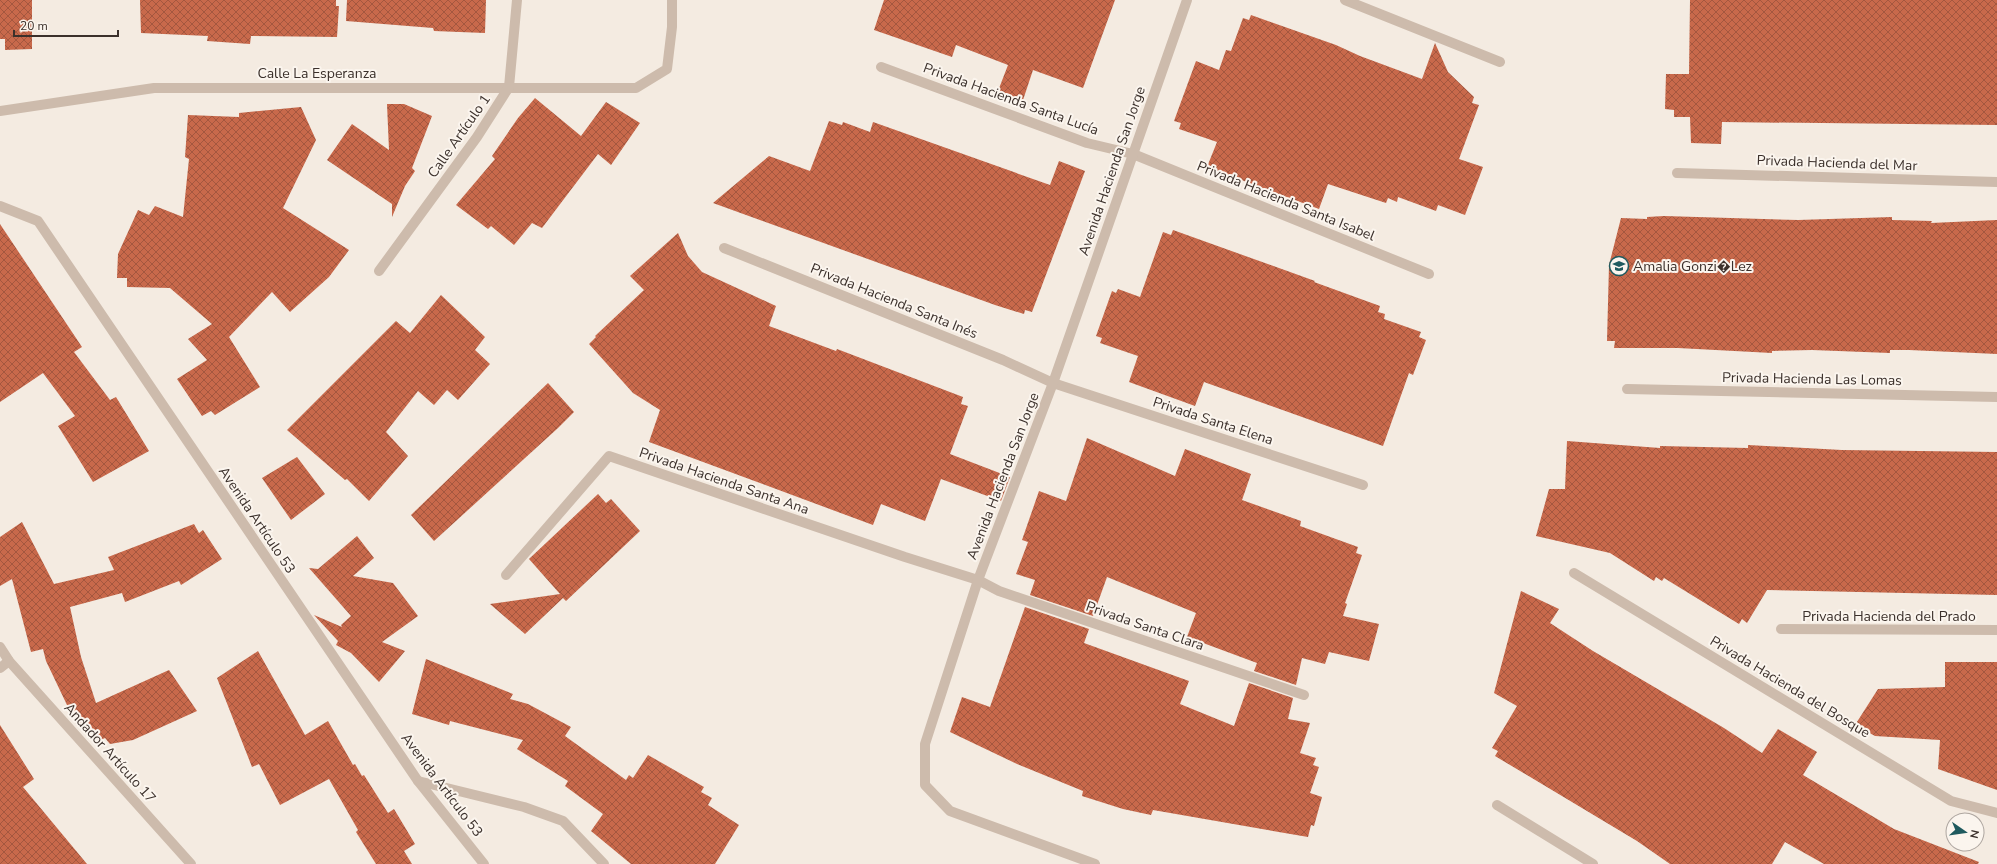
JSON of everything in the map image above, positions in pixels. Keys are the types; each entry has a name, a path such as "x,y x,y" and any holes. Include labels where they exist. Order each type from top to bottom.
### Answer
{"street":[{"name":"Calle Artículo 1","path":"379,271 476,137 509,87 517,0"},
{"name":"Calle La Esperanza","path":"0,111 154,88 636,88 667,69 672,27 672,0"},
{"name":"Avenida Hacienda San Jorge","path":"1095,864 950,811 925,785 925,744 978,580 1053,383 1187,0"},
{"path":"1345,0 1500,62"},
{"name":"Privada Hacienda Santa Lucía","path":"881,67 1087,143 1133,154"},
{"name":"Privada Hacienda Santa Isabel","path":"1133,154 1429,274"},
{"name":"Privada Hacienda del Mar","path":"1677,173 1997,182"},
{"name":"Avenida Artículo 53","path":"0,206 38,221 418,781 482,862"},
{"name":"Privada Hacienda Santa Inés","path":"724,248 996,357 1053,383"},
{"name":"Privada Santa Elena","path":"1053,383 1363,485"},
{"name":"Privada Hacienda Las Lomas","path":"1627,389 1997,397"},
{"name":"Privada Hacienda Santa Ana","path":"506,574 609,456 905,557 978,580"},
{"name":"Privada Hacienda del Bosque","path":"1574,573 1951,801 1997,813"},
{"name":"Privada Santa Clara","path":"978,580 999,591 1304,695"},
{"name":"Privada Hacienda del Prado","path":"1781,629 1997,630"},
{"name":"Andador Artículo 17","path":"0,647 9,661 191,864"},
{"path":"0,668 9,661"},
{"path":"418,781 524,807 563,820 604,864"},
{"path":"1497,805 1594,864"}],"building":[{"path":"0,0 32,0 32,49 5,50 5,39 0,39"},
{"path":"140,0 336,0 336,6 339,6 337,37 251,36 250,44 207,41 208,36 141,33"},
{"path":"347,0 486,0 485,33 434,31 433,28 346,21"},
{"path":"884,0 1115,0 1083,88 1033,70 1023,100 998,91 1008,65 956,45 952,57 874,30"},
{"path":"1690,0 1997,0 1997,125 1722,122 1721,144 1691,143 1690,117 1674,117 1674,110 1665,109 1666,74 1689,74"},
{"path":"1251,15 1336,45 1360,56 1422,79 1435,43 1448,72 1474,97 1472,103 1479,105 1459,159 1483,167 1465,215 1438,205 1436,211 1398,197 1397,202 1388,198 1386,203 1328,184 1319,209 1207,167 1217,142 1179,129 1181,123 1174,121 1196,61 1219,70 1226,50 1231,51 1243,18 1249,20"},
{"path":"535,98 581,136 606,102 640,123 611,165 598,154 542,228 532,223 514,245 491,226 488,229 456,205 495,159 492,156 518,118"},
{"path":"387,104 404,104 432,116 412,168 415,171 405,186 392,217 392,204 327,160 352,124 389,150"},
{"path":"301,107 316,140 283,208 349,250 329,277 290,312 272,292 229,337 260,387 215,415 211,411 202,416 177,379 207,360 188,339 212,324 170,288 127,287 127,278 117,278 118,254 138,210 149,215 155,206 183,217 189,159 185,157 188,115 239,117 239,113"},
{"path":"829,121 842,125 843,122 870,132 873,122 1050,185 1059,161 1085,171 1032,312 1025,310 1024,314 995,305 713,203 769,156 810,171"},
{"path":"1664,216 1798,220 1892,217 1892,220 1932,221 1931,223 1997,220 1997,354 1909,350 1890,350 1890,353 1812,350 1772,351 1772,353 1678,348 1614,348 1615,341 1607,341 1609,265 1621,218 1647,219 1647,217"},
{"path":"0,224 82,347 74,352 110,400 116,397 149,451 93,482 58,426 75,416 43,373 0,402"},
{"path":"1173,230 1380,306 1378,312 1385,314 1384,319 1421,332 1419,337 1426,340 1413,375 1409,373 1383,446 1204,382 1195,406 1129,382 1138,356 1100,343 1102,338 1096,336 1112,291 1116,293 1118,289 1140,297 1163,232 1171,235"},
{"path":"678,233 688,256 702,272 776,306 769,326 836,351 837,349 963,397 961,404 968,406 950,454 1010,477 1001,501 941,479 925,521 881,504 873,525 649,442 660,410 633,393 589,344 596,337 595,336 644,290 630,276"},
{"path":"441,295 485,337 475,350 490,364 458,400 447,390 434,405 418,391 386,432 408,456 369,501 347,479 345,480 287,430 396,321 410,333"},
{"path":"548,383 574,412 434,541 411,515"},
{"path":"1087,438 1175,476 1185,449 1251,474 1242,500 1301,521 1300,526 1358,547 1356,553 1362,555 1345,603 1347,604 1343,616 1379,624 1369,661 1329,652 1325,664 1302,658 1296,685 1254,671 1257,663 1187,637 1196,613 1107,577 1093,616 1030,595 1035,580 1016,574 1028,542 1022,540 1039,491 1066,501"},
{"path":"1567,441 1660,448 1660,446 1748,448 1748,445 1842,450 1997,452 1997,595 1767,590 1747,623 1742,619 1739,624 1664,578 1662,581 1656,577 1654,581 1610,553 1536,536 1549,489 1565,489"},
{"path":"297,457 325,494 291,520 262,478"},
{"path":"598,494 606,503 611,499 640,531 566,601 563,598 525,634 490,604 560,594 529,559"},
{"path":"22,522 54,584 114,570 108,557 194,524 199,533 203,530 222,559 181,585 179,581 125,602 122,593 70,607 81,657 96,703 169,670 197,711 133,740 110,744 105,738 98,741 90,724 77,726 46,661 43,649 31,652 12,579 0,586 0,537"},
{"path":"357,536 374,558 353,576 393,583 418,616 382,642 405,651 379,682 351,653 336,645 338,641 314,615 342,627 341,625 351,616 309,568 318,569"},
{"path":"1521,591 1559,609 1550,623 1593,651 1724,728 1762,753 1778,729 1817,752 1803,775 1894,829 1945,849 1945,852 1953,852 1979,862 1978,864 1824,864 1785,842 1772,864 1670,864 1637,841 1495,756 1498,751 1492,748 1517,706 1494,693"},
{"path":"1025,607 1089,629 1084,643 1189,681 1180,704 1234,726 1249,683 1293,698 1288,719 1310,723 1300,753 1316,758 1313,765 1319,767 1310,793 1322,797 1314,826 1311,825 1308,837 1153,810 1151,815 1123,809 1082,796 1083,791 1017,764 950,732 962,697 990,707"},
{"path":"258,651 305,735 328,721 353,765 355,764 362,776 364,775 388,813 394,809 415,844 404,851 412,864 376,864 356,832 358,830 329,779 280,805 259,764 252,767 217,678"},
{"path":"426,659 513,694 510,699 528,704 571,727 565,736 626,780 629,775 633,778 648,755 704,787 701,792 712,798 708,805 739,825 715,864 631,864 591,831 603,814 565,786 568,781 517,749 523,740 450,721 449,725 412,714"},
{"path":"1945,662 1997,662 1997,790 1938,769 1940,740 1875,736 1855,725 1878,689 1945,687"},
{"path":"0,725 34,779 23,787 87,864 0,864"}],"place":[{"name":"Amalia Gonzi�Lez","path":"1619,266"}]}
